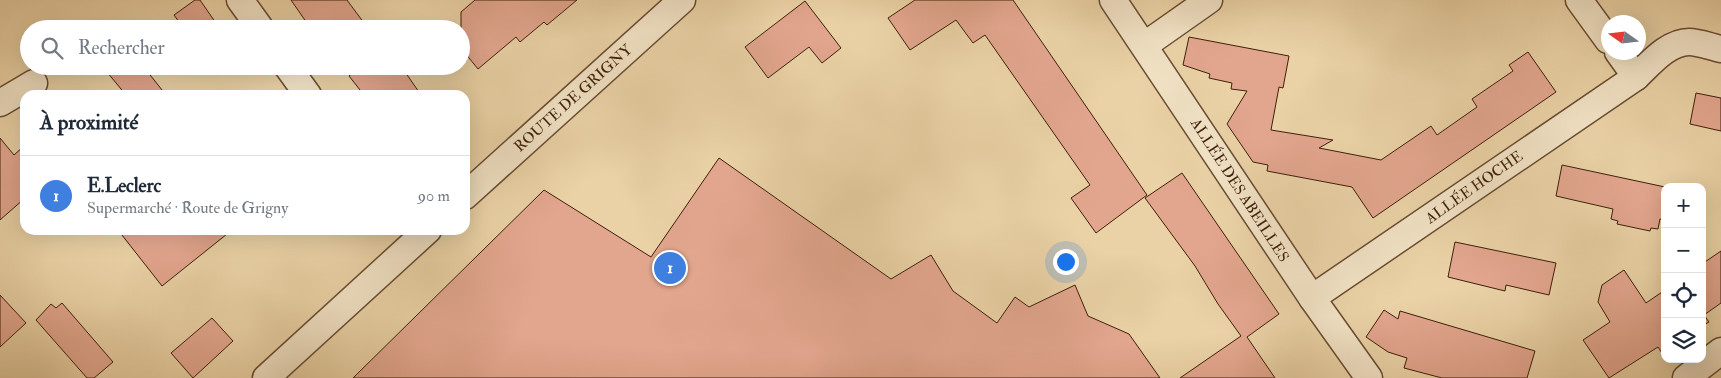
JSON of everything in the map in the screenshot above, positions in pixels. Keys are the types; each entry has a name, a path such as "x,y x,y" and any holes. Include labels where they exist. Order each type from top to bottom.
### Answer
{"street":[{"path":"240,0 254,20"},
{"name":"ROUTE DE GRIGNY","path":"470,191 682,0"},
{"name":"ALLÉE DES ABEILLES","path":"1113,0 1145,45 1312,298 1369,378"},
{"path":"1145,45 1209,0"},
{"path":"1579,0 1601,30"},
{"name":"ALLÉE HOCHE","path":"1312,298 1636,77 1666,51 1689,42 1721,49"},
{"path":"1624,60 1636,77"},
{"path":"294,75 304,90"},
{"path":"22,90 34,83"},
{"path":"0,103 20,91"},
{"path":"266,378 414,235"},
{"path":"1686,378 1721,351"}],"building":[{"path":"195,0 200,0 214,20 178,20 174,15"},
{"path":"291,0 347,0 362,20 305,20"},
{"path":"475,0 577,0 547,25 544,22 520,42 516,37 478,69 470,59 470,20 461,20 461,12"},
{"path":"915,0 1013,0 1147,195 1096,233 1071,198 1090,185 985,35 973,43 956,20 910,50 888,18"},
{"path":"805,1 841,48 822,63 809,47 768,78 745,47"},
{"path":"1189,37 1289,56 1283,88 1279,87 1271,130 1333,140 1319,148 1381,160 1431,126 1437,135 1477,107 1472,99 1513,71 1509,65 1528,52 1556,92 1373,218 1352,187 1267,171 1268,165 1253,162 1227,124 1247,91 1231,89 1232,83 1209,78 1210,74 1183,65"},
{"path":"109,75 150,75 162,90 122,90"},
{"path":"407,75 418,90 360,90 349,76"},
{"path":"1696,93 1721,98 1721,131 1690,124"},
{"path":"0,138 14,155 20,150 20,202 0,220"},
{"path":"719,158 891,279 931,255 953,291 997,323 1015,297 1029,307 1075,285 1088,316 1129,334 1160,378 353,378 544,190 651,257"},
{"path":"1562,165 1661,186 1661,219 1658,229 1651,228 1650,231 1617,224 1618,221 1611,219 1613,209 1556,196"},
{"path":"1182,173 1279,314 1247,337 1275,378 1180,378 1241,336 1218,304 1195,266 1145,198"},
{"path":"122,235 226,235 162,286"},
{"path":"1455,242 1556,263 1549,295 1506,285 1505,291 1448,277"},
{"path":"1721,251 1721,303 1706,314 1706,273 1706,261"},
{"path":"1624,270 1646,303 1661,293 1661,352 1658,347 1609,378 1583,340 1610,322 1598,302 1602,285"},
{"path":"0,295 26,323 0,347"},
{"path":"62,303 113,362 94,378 87,378 36,320 51,304 56,308"},
{"path":"1384,310 1398,319 1400,311 1535,351 1527,378 1442,378 1404,368 1407,358 1388,352 1366,337"},
{"path":"212,318 233,341 193,378 171,353"}],"place":[{"name":"E.Leclerc","path":"670,268"}]}
